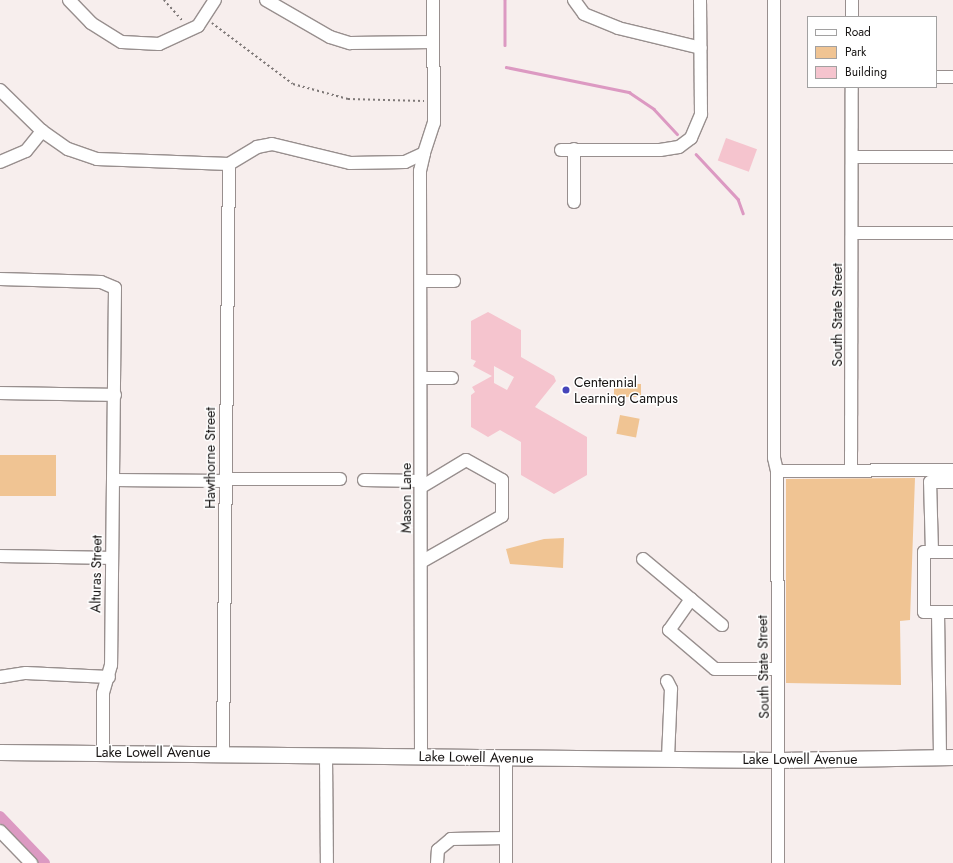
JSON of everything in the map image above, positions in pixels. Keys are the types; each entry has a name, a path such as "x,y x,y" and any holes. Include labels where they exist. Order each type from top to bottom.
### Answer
{"main road":[{"name":"Lake Lowell Avenue","path":"0,752 223,752 326,756 779,760 946,757"}],"street":[{"path":"69,0 91,23 122,42 159,44 189,31 204,16 215,0"},
{"path":"266,0 330,37 350,43 433,42"},
{"name":"Mason Lane","path":"421,756 421,240 424,152 434,123 433,0"},
{"path":"574,0 584,14 618,28 701,48"},
{"path":"561,150 660,150 678,147 691,138 701,114 700,0"},
{"name":"South State Street","path":"774,0 774,316 777,471 779,760 778,863"},
{"path":"852,0 852,16"},
{"path":"937,77 953,77"},
{"name":"South State Street","path":"851,470 852,88"},
{"path":"0,90 42,131 68,149 97,160 229,164 257,147 272,144 350,163 405,162 424,152"},
{"path":"0,162 26,151 42,131"},
{"path":"574,149 574,202"},
{"path":"852,157 953,157"},
{"name":"Hawthorne Street","path":"223,752 224,480 229,164"},
{"path":"852,234 953,234"},
{"name":"Alturas Street","path":"0,280 111,283 115,288 114,480 110,558 108,677 103,693 103,752"},
{"path":"421,281 454,281"},
{"path":"421,378 452,378"},
{"path":"0,393 115,395"},
{"path":"364,480 421,484 466,460 502,480 502,516 421,562"},
{"path":"777,471 851,470 930,476 953,482"},
{"path":"930,476 953,470"},
{"path":"930,476 932,552"},
{"path":"114,480 340,479"},
{"path":"953,552 924,552 924,612 953,612"},
{"path":"0,556 110,558"},
{"path":"643,559 722,625"},
{"path":"691,600 669,630 715,669 778,669"},
{"path":"938,612 946,757"},
{"path":"0,677 26,673 108,677"},
{"path":"667,681 671,689 668,758"},
{"path":"326,756 327,863"},
{"path":"506,758 506,863"},
{"path":"0,832 31,863"},
{"path":"437,863 438,850 451,839 506,838"}],"path":[{"path":"164,0 189,31"},
{"path":"204,16 293,84 353,100 434,101"}],"green space":[{"path":"614,384 641,384 641,397 614,397"},
{"path":"620,415 640,419 636,437 616,434"},
{"path":"0,455 56,455 56,496 0,496"},
{"path":"915,478 910,620 900,621 901,685 786,683 786,479"},
{"path":"564,538 563,568 510,564 506,549 544,539"}],"building":[{"path":"726,138 757,149 749,172 718,161"},
{"path":"488,312 521,330 521,357 554,376 556,381 535,407 587,437 587,475 554,494 521,475 521,442 500,430 488,437 471,427 471,395 475,392 472,387 492,376 473,366 476,361 471,359 471,321","holes":["494,366 514,377 507,390 494,383"]}],"waterway":[{"path":"505,0 505,45"},
{"path":"506,67 629,92 654,109 677,134"},
{"path":"696,154 738,199 743,213"},
{"path":"0,816 45,863"}],"place":[{"name":"Centennial Learning Campus","path":"566,390"}]}
